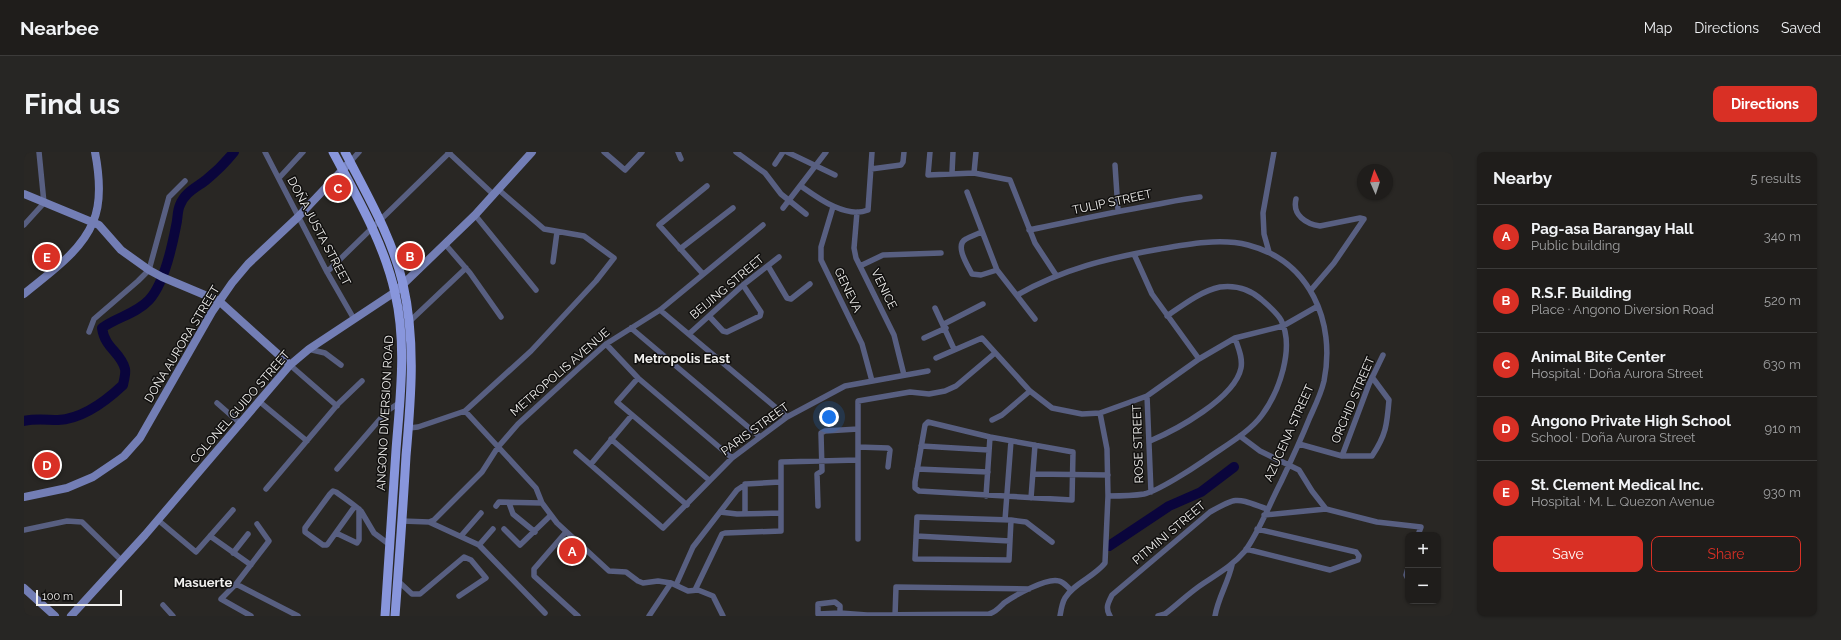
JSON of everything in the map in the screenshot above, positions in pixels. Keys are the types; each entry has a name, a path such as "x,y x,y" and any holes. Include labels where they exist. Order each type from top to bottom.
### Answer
{"main road":[{"name":"ANGONO DIVERSION ROAD","path":"333,152 379,242 395,292 401,339 399,403 385,616"},
{"name":"ANGONO DIVERSION ROAD","path":"345,152 380,220 395,257 403,285 409,322 411,365 406,470 395,616"},
{"path":"395,469 406,470"},
{"path":"388,574 398,578"}],"street":[{"path":"24,226 44,202 39,152"},
{"path":"24,294 71,253 81,242 93,222 97,208 98,194 95,152"},
{"name":"DOÑA JUSTA STREET","path":"265,152 327,272 354,319"},
{"path":"279,178 303,152"},
{"name":"DOÑA AURORA STREET","path":"24,497 67,488 93,477 124,456 140,438 219,301 248,264 298,217 359,152"},
{"path":"327,272 449,152 497,193 544,229 584,236 614,258 596,281 531,350 465,411 418,427 408,428"},
{"name":"COLONEL GUIDO STREET","path":"71,616 158,520 290,365 308,349 395,292 403,285 497,193 532,152"},
{"path":"604,152 625,170 642,152"},
{"path":"678,152 681,159"},
{"path":"736,152 765,173 773,181 776,189 806,214"},
{"path":"775,164 783,152"},
{"path":"787,152 835,175"},
{"path":"783,208 790,201 826,152"},
{"path":"801,186 833,207 857,212 868,210 872,152"},
{"path":"871,169 901,166 904,152"},
{"path":"930,152 928,175 974,173 1010,180 1035,243 1056,275"},
{"path":"952,173 953,152"},
{"path":"974,173 976,152"},
{"path":"1269,252 1264,234 1263,213 1274,152"},
{"path":"1115,165 1118,210"},
{"path":"89,332 94,318 150,270 169,197 185,181"},
{"path":"703,274 658,225 707,186"},
{"path":"967,192 981,232 997,270 1035,319"},
{"path":"24,194 93,222 104,230 121,250 162,278 219,301 337,406"},
{"name":"TULIP STREET","path":"1030,230 1090,218 1118,210 1200,197"},
{"path":"1296,199 1294,210 1298,216 1315,225 1320,226 1360,218 1364,219 1334,263 1311,290"},
{"name":"GENEVA","path":"833,207 821,247 821,260 862,344 872,381"},
{"path":"680,249 733,208"},
{"name":"VENICE","path":"857,212 854,248 856,258 894,335 904,375"},
{"path":"475,215 536,290"},
{"name":"METROPOLIS AVENUE","path":"429,522 434,520 482,472 498,447 518,424 606,344 660,310 763,225"},
{"path":"553,262 557,232"},
{"path":"981,232 964,239 961,245 961,250 972,274 981,275 997,270"},
{"name":"AZUCENA STREET","path":"1017,295 1056,275 1103,261 1174,246 1224,242 1247,245 1269,252 1288,264 1311,290 1318,306 1326,338 1326,364 1318,399 1299,444 1246,549 1232,565 1202,584 1165,614 1158,616"},
{"path":"445,244 466,268 501,317"},
{"path":"860,266 883,255 941,253"},
{"path":"1134,254 1152,294 1199,359"},
{"name":"BEIJING STREET","path":"689,334 744,285 779,257"},
{"path":"768,266 787,298 791,299 810,284"},
{"path":"409,322 466,268"},
{"path":"709,316 723,331 727,332 760,316 760,312 744,285"},
{"path":"1108,496 1130,496 1151,492 1190,470 1240,436 1262,415 1280,383 1284,371 1285,334 1283,326 1276,314 1258,297 1242,289 1230,287 1208,291 1167,316"},
{"path":"924,338 983,304"},
{"path":"936,358 982,338 1030,391 1052,408 1063,412 1082,414 1100,413 1147,396 1199,359 1235,338 1283,326 1318,306"},
{"path":"935,308 945,326 954,349"},
{"path":"660,310 787,417"},
{"path":"631,328 760,437"},
{"path":"1150,441 1170,432 1206,409 1228,389 1238,376 1241,368 1240,350 1235,338"},
{"path":"606,344 638,378 732,458"},
{"path":"308,349 325,353 341,365"},
{"path":"858,539 858,401 910,392 929,394 945,392 956,386 995,353"},
{"name":"ORCHID STREET","path":"1299,444 1342,456 1372,377 1383,355"},
{"name":"PARIS STREET","path":"591,464 663,528 732,458 787,417 845,386 928,371"},
{"path":"1342,456 1372,456 1383,439 1389,400 1372,377"},
{"path":"638,378 617,402 709,480"},
{"path":"266,489 337,406 362,381"},
{"path":"992,420 1002,415 1030,391"},
{"name":"ROSE STREET","path":"1147,396 1151,492"},
{"path":"260,402 307,442"},
{"path":"337,469 387,411 399,403"},
{"path":"217,404 241,424"},
{"path":"465,411 536,488 550,516 609,571 626,572 643,583 658,581 673,584 688,591 695,590 713,596 724,616"},
{"path":"1060,616 1064,599 1071,590 1085,581 1105,563 1108,475 1107,449 1100,413"},
{"path":"576,452 591,464 632,415"},
{"path":"928,422 1011,441 1073,452 1072,500 919,491 915,488 925,425 928,422"},
{"path":"818,506 817,474 822,471 821,433 825,430 858,429"},
{"path":"1240,436 1260,451 1299,470 1312,491 1326,509"},
{"path":"986,496 990,437"},
{"path":"611,439 687,504"},
{"path":"1011,441 1008,497 1008,520 1010,541 1009,560 915,559 917,516 1008,520 1026,522 1052,542"},
{"path":"1031,498 1035,445"},
{"path":"921,446 989,450"},
{"path":"858,447 888,448 890,450 888,467"},
{"path":"695,590 722,534 780,531 781,462 858,460"},
{"path":"917,469 988,472"},
{"path":"1033,474 1108,475"},
{"path":"649,616 673,584 693,547 737,490 745,484 780,482"},
{"path":"745,484 745,514"},
{"path":"357,508 325,545 306,533 304,530 332,492 336,492 357,508 364,515 374,533 390,545"},
{"name":"PITMINI STREET","path":"1110,616 1107,612 1107,605 1112,595 1210,512 1228,502 1239,499 1265,512"},
{"path":"496,506 499,502 542,502"},
{"path":"509,503 513,514 535,532"},
{"path":"336,533 357,543 359,540 357,508"},
{"path":"1265,512 1326,509 1377,522 1421,527 1419,532"},
{"path":"158,520 196,552 233,510"},
{"path":"720,512 745,514 781,513"},
{"path":"461,536 481,513"},
{"path":"504,529 520,545 550,516"},
{"path":"24,530 67,521 82,522 122,561"},
{"path":"402,521 429,522 479,545 545,613"},
{"path":"251,616 221,599 236,584 269,541 257,524"},
{"path":"479,545 493,529"},
{"path":"1246,549 1330,570 1358,560 1359,556 1356,552 1257,529"},
{"path":"566,532 534,569 534,576 578,616"},
{"path":"233,553 248,534"},
{"path":"210,536 251,565"},
{"path":"916,536 1010,541"},
{"path":"398,578 412,594 420,594 464,557 471,560 486,578 460,596"},
{"path":"1215,616 1217,606 1229,577 1232,565"},
{"path":"840,612 867,615 989,614 995,612 1016,596 1046,582 1057,580 1061,581 1071,590"},
{"path":"236,584 298,616"},
{"path":"895,615 896,587 1031,589"},
{"path":"24,589 55,616"},
{"path":"163,605 169,615"}],"waterway":[{"path":"24,421 37,419 67,419 85,413 102,403 123,385 125,372 123,363 106,341 102,328 138,309 149,300 159,285 167,265 177,223 178,210 182,201 188,193 206,180 234,152"},
{"path":"1109,546 1169,506 1201,492 1234,467"}],"place":[{"name":"Animal Bite Center","path":"338,188"},
{"name":"R.S.F. Building","path":"410,256"},
{"name":"St. Clement Medical Inc.","path":"47,257"},
{"name":"Angono Private High School","path":"47,465"},
{"name":"Pag-asa Barangay Hall","path":"572,551"}],"district":[{"name":"Metropolis East","path":"682,358"},
{"name":"Masuerte","path":"203,582"}]}
